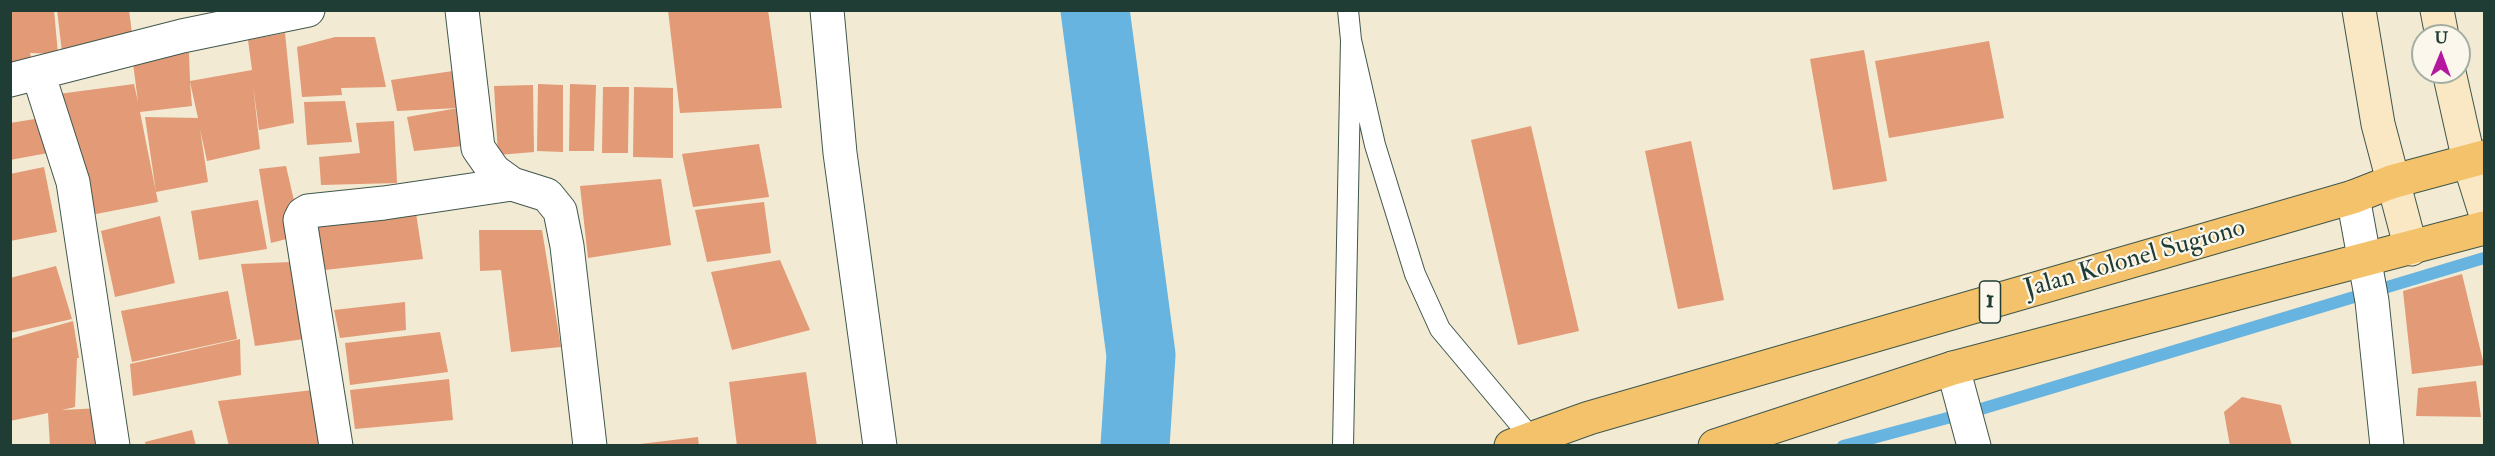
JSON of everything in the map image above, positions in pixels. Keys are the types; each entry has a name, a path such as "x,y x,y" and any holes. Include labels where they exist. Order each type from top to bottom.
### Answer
{"highway":[{"name":"Jalan Kolonel Sugiono","path":"1527,443 1589,418 2353,197 2391,182 2477,159"},
{"name":"1","path":"1715,446 1957,382 2368,281 2411,249 2484,228"}],"main road":[{"path":"2358,10 2371,89 2391,182 2411,249"},
{"path":"2453,84 2477,159 2484,209"}],"street":[{"path":"113,446 73,182 24,76 182,36 308,10"},
{"path":"462,10 478,148 494,171 512,184 547,195 560,211 567,246 590,446"},
{"path":"826,10 840,153 880,446"},
{"path":"336,446 300,220 303,214 308,211 384,203 512,184"},
{"path":"2353,197 2368,281 2387,446"},
{"path":"1957,382 1974,446"}],"lane":[{"path":"1343,446 1351,40 1348,10"},
{"path":"1351,40 1375,145 1415,274 1440,329 1527,443"}],"building":[{"path":"10,10 54,10 58,54 30,53 33,65 10,71"},
{"path":"57,10 129,10 133,41 62,52"},
{"path":"668,10 768,10 782,108 680,113"},
{"path":"285,33 294,123 259,130 253,85 260,149 207,161 200,129 208,182 156,192 158,202 91,215 51,95 134,84 138,102 132,55 189,53 190,81 252,70 248,40","holes":["190,82 198,118 145,117 156,192 140,112 192,106"]},
{"path":"335,37 375,37 386,87 341,88 342,95 302,97 297,47"},
{"path":"1989,41 2004,118 1889,138 1875,61"},
{"path":"1864,50 1887,181 1833,190 1810,59"},
{"path":"453,71 458,108 397,111 391,80"},
{"path":"538,84 563,85 563,152 537,151"},
{"path":"570,84 596,85 594,151 569,151"},
{"path":"533,85 534,152 498,155 494,86"},
{"path":"603,87 629,87 628,153 602,153"},
{"path":"634,87 673,88 673,158 633,157"},
{"path":"345,101 352,142 307,145 304,102"},
{"path":"458,108 463,146 414,151 407,117"},
{"path":"41,118 48,153 10,160 10,123"},
{"path":"394,121 397,183 321,185 319,157 360,153 356,123"},
{"path":"1531,126 1579,331 1518,345 1471,140"},
{"path":"1691,141 1724,300 1678,309 1645,151"},
{"path":"759,144 769,197 693,207 682,154"},
{"path":"286,166 302,235 271,243 259,169"},
{"path":"44,167 57,232 10,241 10,174"},
{"path":"661,179 671,245 588,258 580,186"},
{"path":"258,200 267,249 199,260 191,211"},
{"path":"764,202 771,253 707,262 695,210"},
{"path":"416,213 423,259 316,271 308,218"},
{"path":"160,216 175,283 115,297 101,231"},
{"path":"479,230 542,230 561,347 511,352 501,270 480,271"},
{"path":"780,260 810,330 732,350 711,272"},
{"path":"291,262 304,339 255,346 241,264"},
{"path":"56,266 72,319 10,333 10,278"},
{"path":"2462,274 2484,365 2412,374 2403,291"},
{"path":"228,291 237,339 132,362 121,311"},
{"path":"405,302 406,330 340,338 334,310"},
{"path":"73,321 79,358 77,358 75,407 62,410 101,408 103,446 50,446 48,413 10,421 10,339"},
{"path":"440,332 448,372 350,385 345,343"},
{"path":"240,339 241,375 133,396 130,364"},
{"path":"806,372 817,446 737,446 729,382"},
{"path":"449,379 453,420 355,429 350,390"},
{"path":"2476,381 2481,417 2416,416 2418,388"},
{"path":"313,390 323,446 229,446 218,401"},
{"path":"2242,397 2281,405 2292,446 2230,446 2224,412"},
{"path":"192,430 196,446 146,446 145,442"},
{"path":"698,437 699,446 640,446 640,444"}],"waterway":[{"path":"1095,10 1141,355 1135,446"},
{"path":"1843,446 1981,409 2484,258"}]}
